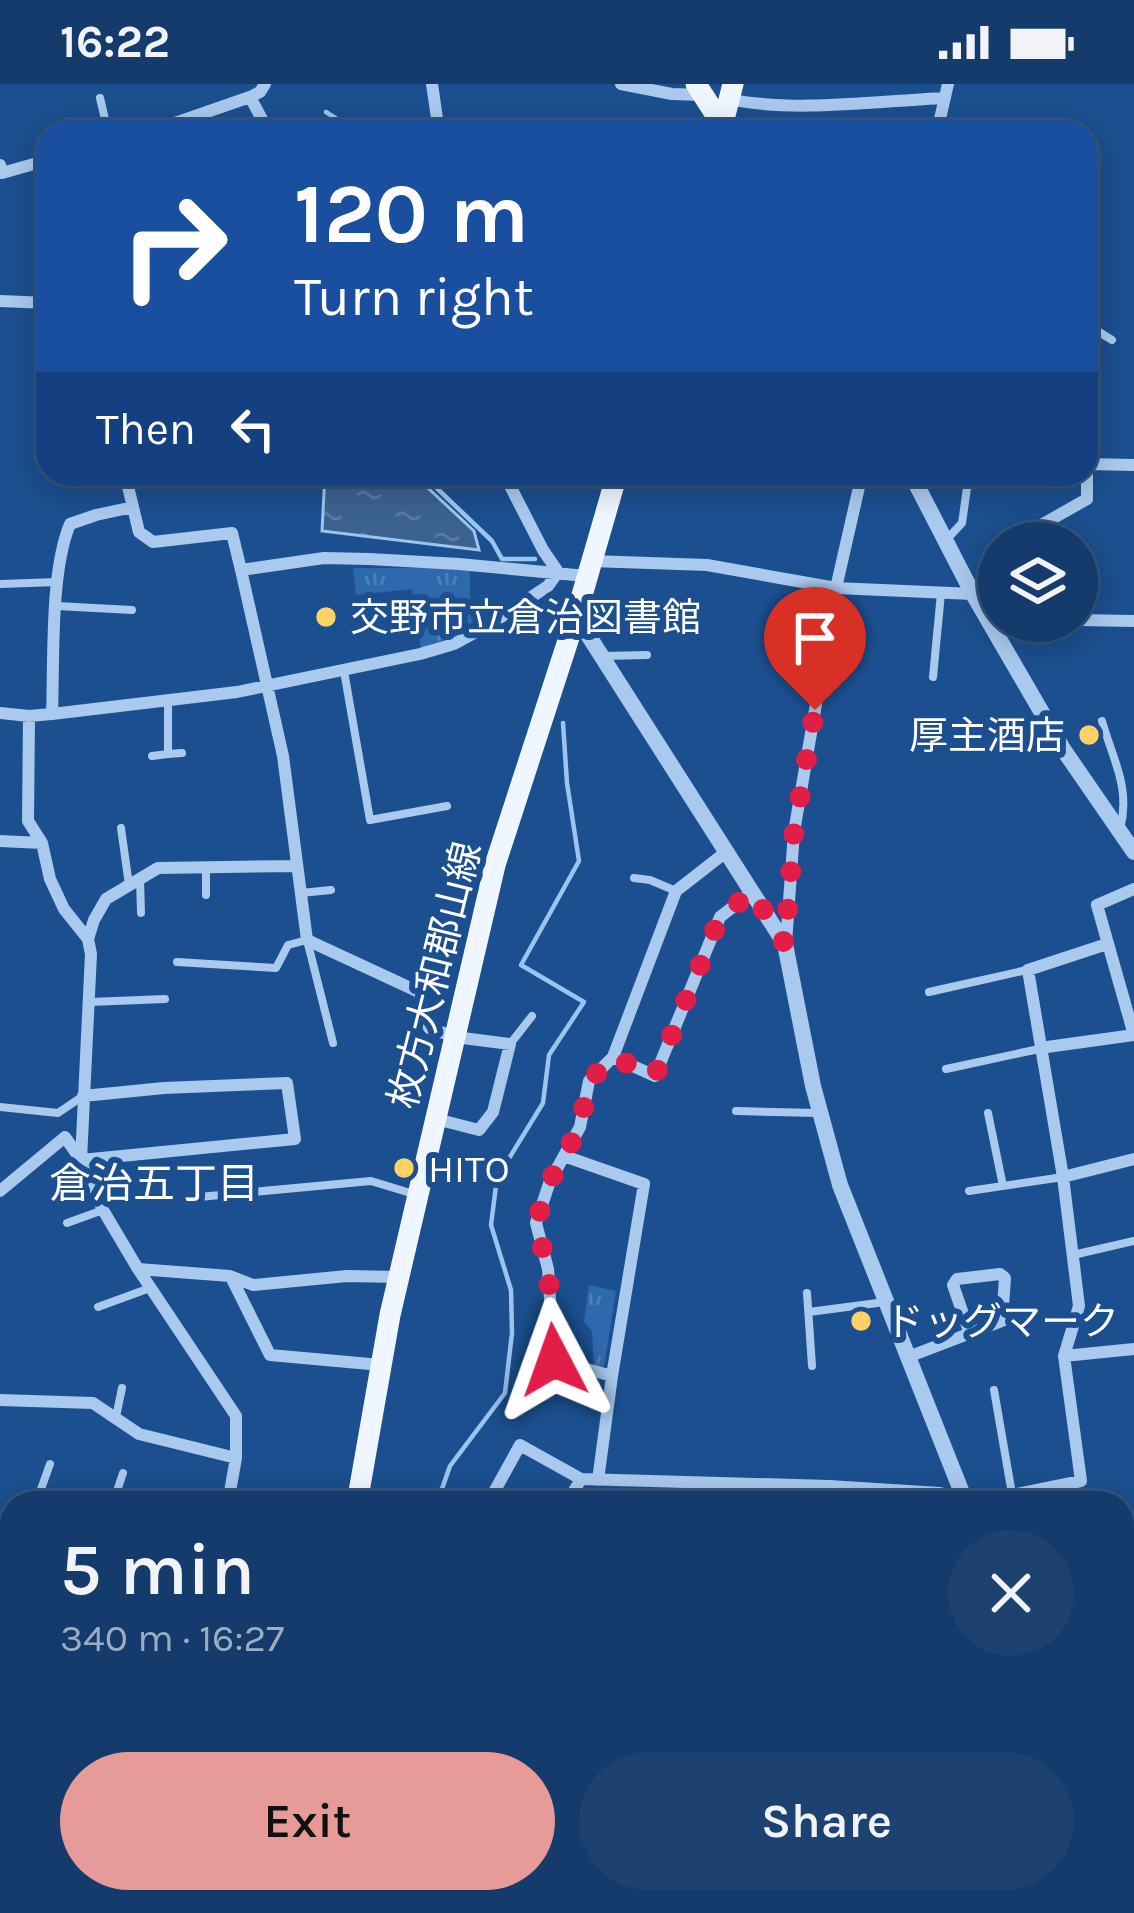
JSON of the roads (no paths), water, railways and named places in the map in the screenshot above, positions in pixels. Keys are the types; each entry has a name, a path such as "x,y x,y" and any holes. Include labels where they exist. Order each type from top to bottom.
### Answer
{"main road":[{"path":"699,89 717,120"},
{"name":"枚方大和郡山線","path":"359,1491 399,1277 495,865 613,486"}],"street":[{"path":"184,120 250,97 264,84"},
{"path":"432,84 438,120"},
{"path":"621,84 672,94 699,89"},
{"path":"731,92 756,105 793,105 946,91"},
{"path":"250,97 262,120"},
{"path":"1,171 36,163"},
{"path":"0,301 36,302"},
{"path":"1098,464 1134,465"},
{"path":"128,486 139,532 153,542 232,533 283,757 307,940 418,992 429,1028 455,1037 510,1044 493,1112 479,1130 436,1119"},
{"path":"510,486 558,572"},
{"path":"859,486 836,588 794,832 785,944 840,1185 962,1491"},
{"path":"918,486 973,594 1063,749 1127,827 1134,852"},
{"path":"1047,522 1087,499 1087,486"},
{"path":"52,714 61,546 70,524 133,507"},
{"path":"241,570 324,558 558,572 707,565 836,588 978,595"},
{"path":"0,713 52,714 237,692 454,644 548,586 558,572"},
{"path":"576,616 785,944"},
{"path":"1098,620 1134,621"},
{"path":"29,716 28,821 42,843 50,879 64,909 88,940 91,955 81,1160"},
{"path":"0,841 42,843"},
{"path":"612,1376 554,1360 548,1269 536,1223 550,1181 580,1127 589,1081 613,1057 676,891 726,852"},
{"path":"88,940 106,899 158,868 297,866"},
{"path":"1040,1048 1134,1034 1097,904 1134,889"},
{"path":"613,1057 655,1076 720,917 752,892"},
{"path":"1035,1491 1081,1481 1064,1357 1079,1306 1028,970 1107,944"},
{"path":"81,1160 295,1139 287,1082 83,1096"},
{"path":"0,1191 65,1137 149,1288 236,1416 230,1491"},
{"path":"564,1156 644,1184 598,1480"},
{"path":"1063,1177 1134,1160"},
{"path":"138,1269 230,1276 253,1285 347,1276 399,1277"},
{"path":"908,1357 970,1334 1002,1321 1005,1278 1000,1274 957,1279 953,1285 970,1334"},
{"path":"230,1276 271,1354 382,1365"},
{"path":"1064,1357 1134,1349"},
{"path":"0,1400 93,1403 140,1434 236,1458"},
{"path":"495,1491 520,1445 581,1479 807,1485 860,1491"},
{"path":"574,1491 581,1479"}],"lane":[{"path":"100,98 105,120"},
{"path":"1098,331 1112,340"},
{"path":"947,539 962,523 967,486"},
{"path":"0,584 59,582"},
{"path":"933,677 941,592"},
{"path":"57,606 132,610"},
{"path":"600,656 646,656"},
{"path":"344,671 370,820 447,806"},
{"path":"168,700 168,754"},
{"path":"1102,721 1124,785 1127,827"},
{"path":"152,756 182,753"},
{"path":"1118,771 1134,765"},
{"path":"122,828 141,913"},
{"path":"206,866 206,895"},
{"path":"634,878 676,891"},
{"path":"299,893 331,890"},
{"path":"177,962 276,968 287,945 307,940 333,1043"},
{"path":"929,992 1028,970"},
{"path":"89,1002 165,999"},
{"path":"510,1044 532,1016"},
{"path":"946,1069 1040,1048"},
{"path":"655,1076 670,1083"},
{"path":"0,1107 58,1112 83,1096"},
{"path":"736,1111 820,1113"},
{"path":"988,1113 1003,1186"},
{"path":"969,1191 1063,1177"},
{"path":"199,1197 371,1181 418,1196"},
{"path":"67,1223 103,1210"},
{"path":"1073,1255 1134,1241"},
{"path":"98,1307 149,1288"},
{"path":"807,1293 812,1366"},
{"path":"809,1312 886,1301"},
{"path":"116,1418 122,1388"},
{"path":"994,1390 1011,1491"},
{"path":"40,1491 50,1464"},
{"path":"117,1491 123,1473"},
{"path":"1073,1483 1074,1491"}],"water":[{"path":"324,486 426,486 474,531 479,550 322,531"}],"waterway":[{"path":"326,112 338,120"},
{"path":"435,486 492,541 502,559 535,559"},
{"path":"441,1491 450,1466 505,1393 511,1290 491,1225 497,1178 543,1103 549,1055 584,1002 521,965 579,861 563,723"}],"place":[{"name":"交野市立倉治図書館","path":"326,617"},
{"name":"厚主酒店","path":"1089,735"},
{"name":"HITO","path":"404,1168"},
{"name":"ドッグマーク","path":"861,1321"}],"district":[{"name":"倉治五丁目","path":"154,1183"}]}
